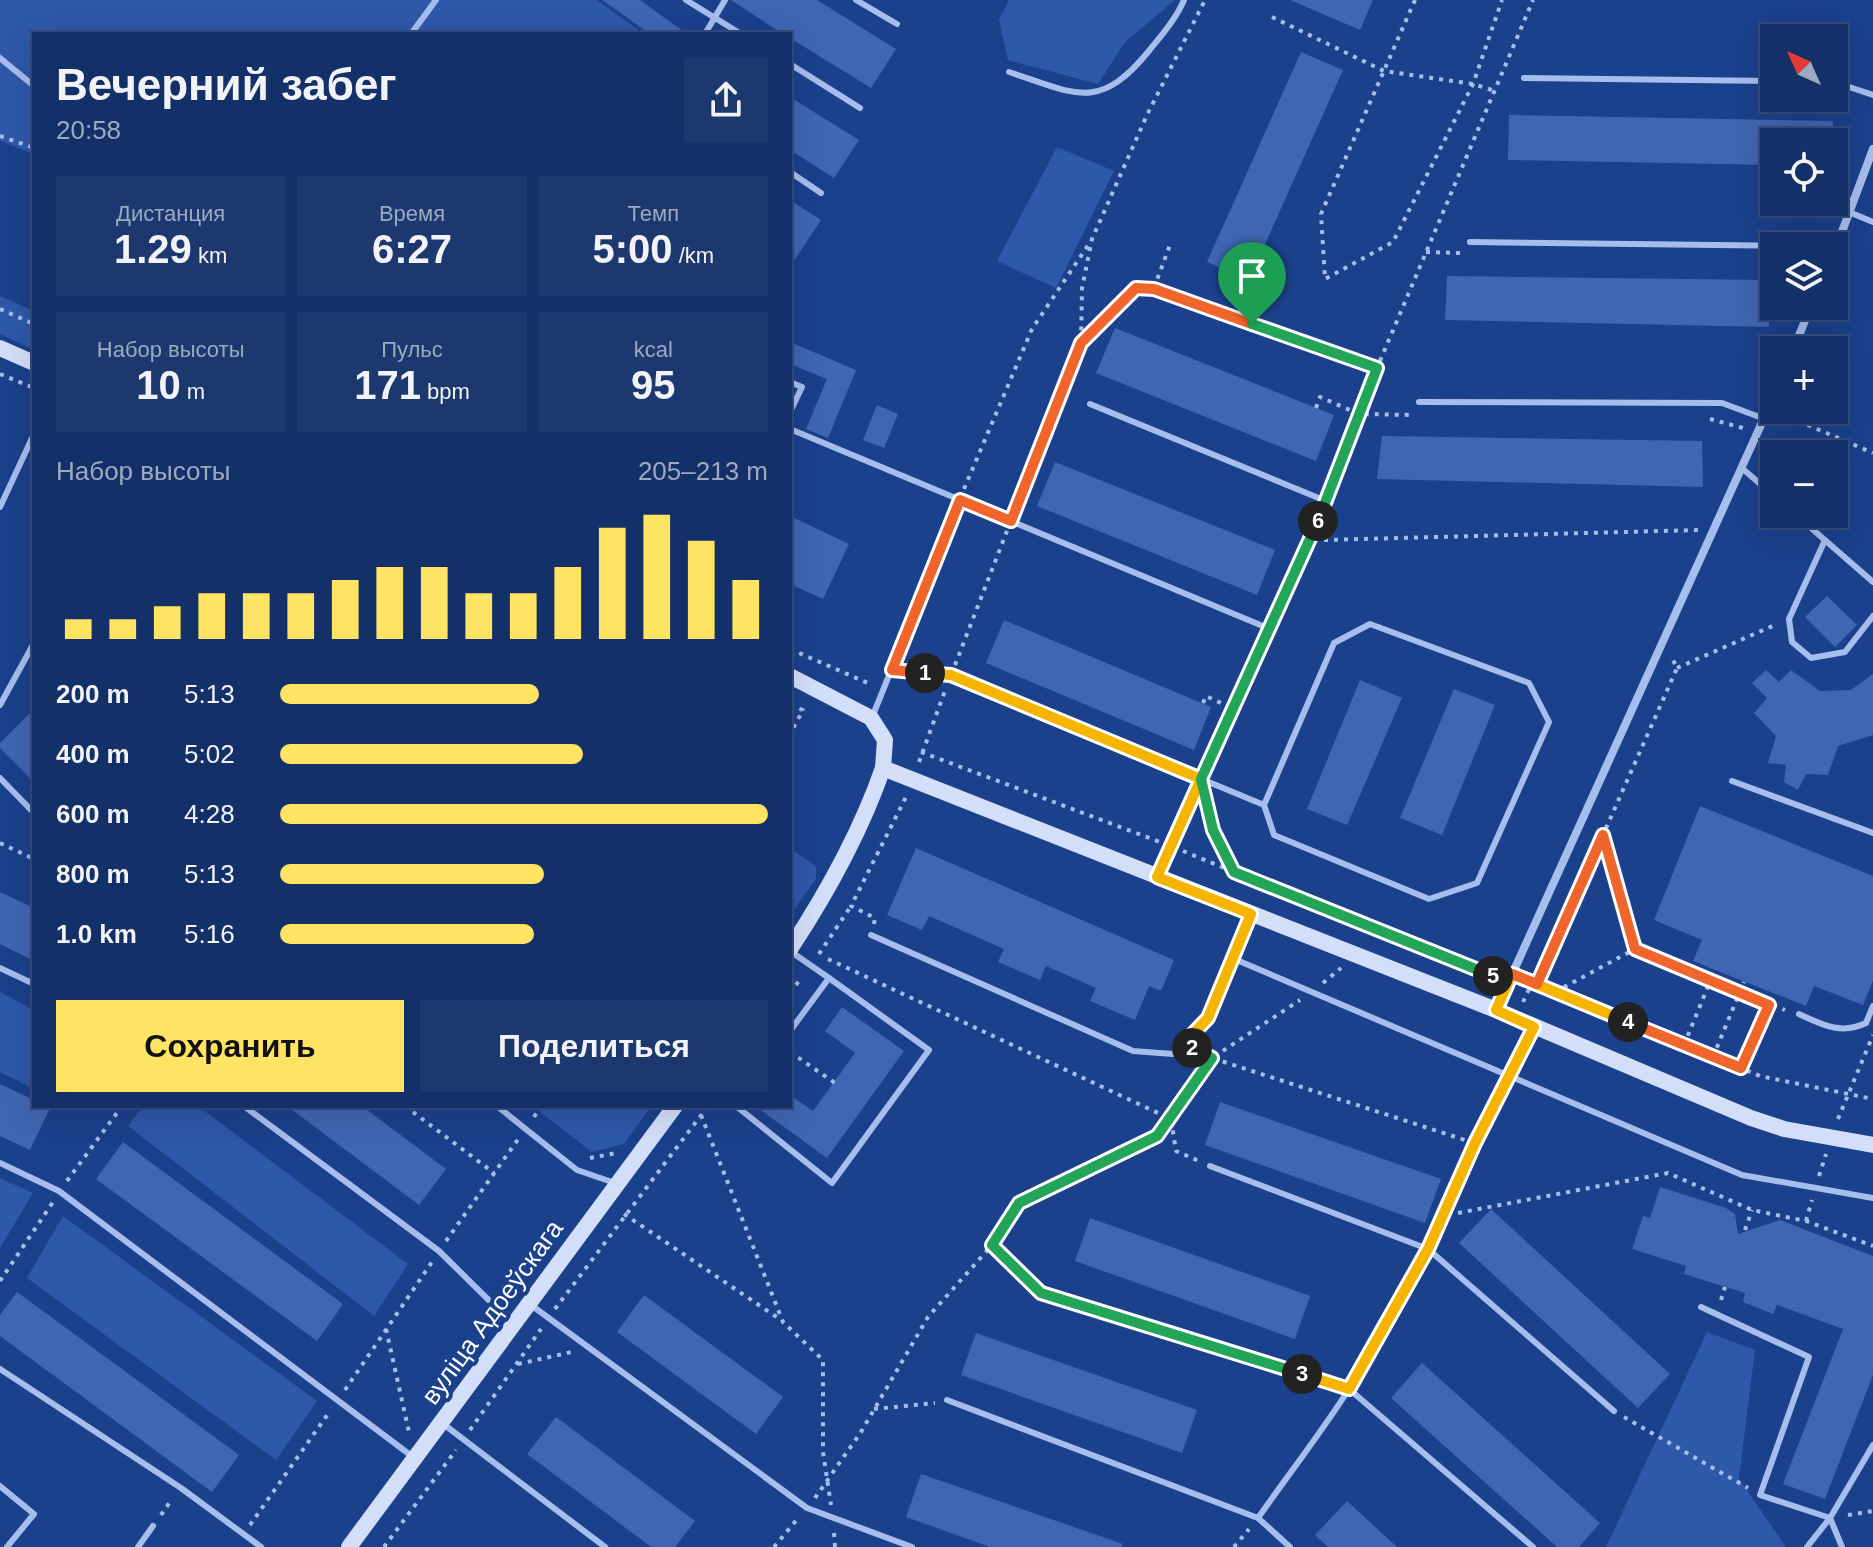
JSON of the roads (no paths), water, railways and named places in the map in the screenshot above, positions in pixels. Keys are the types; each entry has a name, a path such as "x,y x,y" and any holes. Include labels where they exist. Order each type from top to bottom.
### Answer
{"street":[{"path":"1842,232 1873,149"},
{"path":"0,348 32,362"},
{"path":"1496,1010 1763,424"},
{"path":"792,677 871,718 885,740 883,768 873,796 836,871 792,947"},
{"path":"883,768 1496,1010 1751,1118 1784,1129 1873,1145"},
{"name":"вуліца Адоеўскага","path":"349,1547 615,1183 673,1108"}],"lane":[{"path":"412,32 436,0"},
{"path":"686,0 738,32"},
{"path":"706,32 725,0"},
{"path":"856,0 897,24"},
{"path":"1009,72 1074,93 1100,92 1125,78 1138,64 1184,0"},
{"path":"0,58 32,84"},
{"path":"792,65 860,108"},
{"path":"1524,78 1760,81"},
{"path":"1848,87 1873,95"},
{"path":"792,173 821,193"},
{"path":"1849,212 1873,222"},
{"path":"1470,242 1760,246"},
{"path":"792,383 802,387 792,408"},
{"path":"1419,402 1722,403 1760,417"},
{"path":"1090,404 1326,501 1157,877"},
{"path":"792,430 1270,629"},
{"path":"0,507 32,438"},
{"path":"1743,469 1760,484"},
{"path":"871,718 960,500"},
{"path":"1811,528 1873,582"},
{"path":"1825,540 1789,619 1792,642 1811,658 1845,652 1873,616"},
{"path":"892,670 951,675 1264,805 1274,835 1429,899 1477,883 1549,722 1529,683 1370,624 1334,643 1264,805"},
{"path":"0,705 32,647"},
{"path":"0,778 32,811"},
{"path":"1732,781 1873,833"},
{"path":"871,935 1133,1051 1173,1054 1208,1018 1251,914"},
{"path":"738,1108 832,1183 929,1050 792,952"},
{"path":"1232,958 1742,1175 1873,1198"},
{"path":"0,968 32,983"},
{"path":"792,1028 829,978"},
{"path":"1799,1014 1830,1028 1851,1030 1866,1023 1873,1006"},
{"path":"1258,1518 1349,1389 1428,1249 1475,1143 1534,1027"},
{"path":"247,1108 439,1251 513,1324"},
{"path":"499,1108 577,1170 615,1183"},
{"path":"0,1163 59,1191 415,1458"},
{"path":"1210,1166 1428,1249 1614,1411"},
{"path":"1041,1293 1349,1389 1533,1547"},
{"path":"528,1303 807,1508 912,1547"},
{"path":"1701,1307 1809,1357 1760,1495 1830,1518 1842,1547"},
{"path":"0,1369 181,1488 261,1547"},
{"path":"947,1400 1258,1518 1290,1547"},
{"path":"441,1422 605,1547"},
{"path":"1807,1547 1830,1518 1873,1445"},
{"path":"0,1486 34,1514 7,1547"},
{"path":"138,1547 153,1526"}]}
